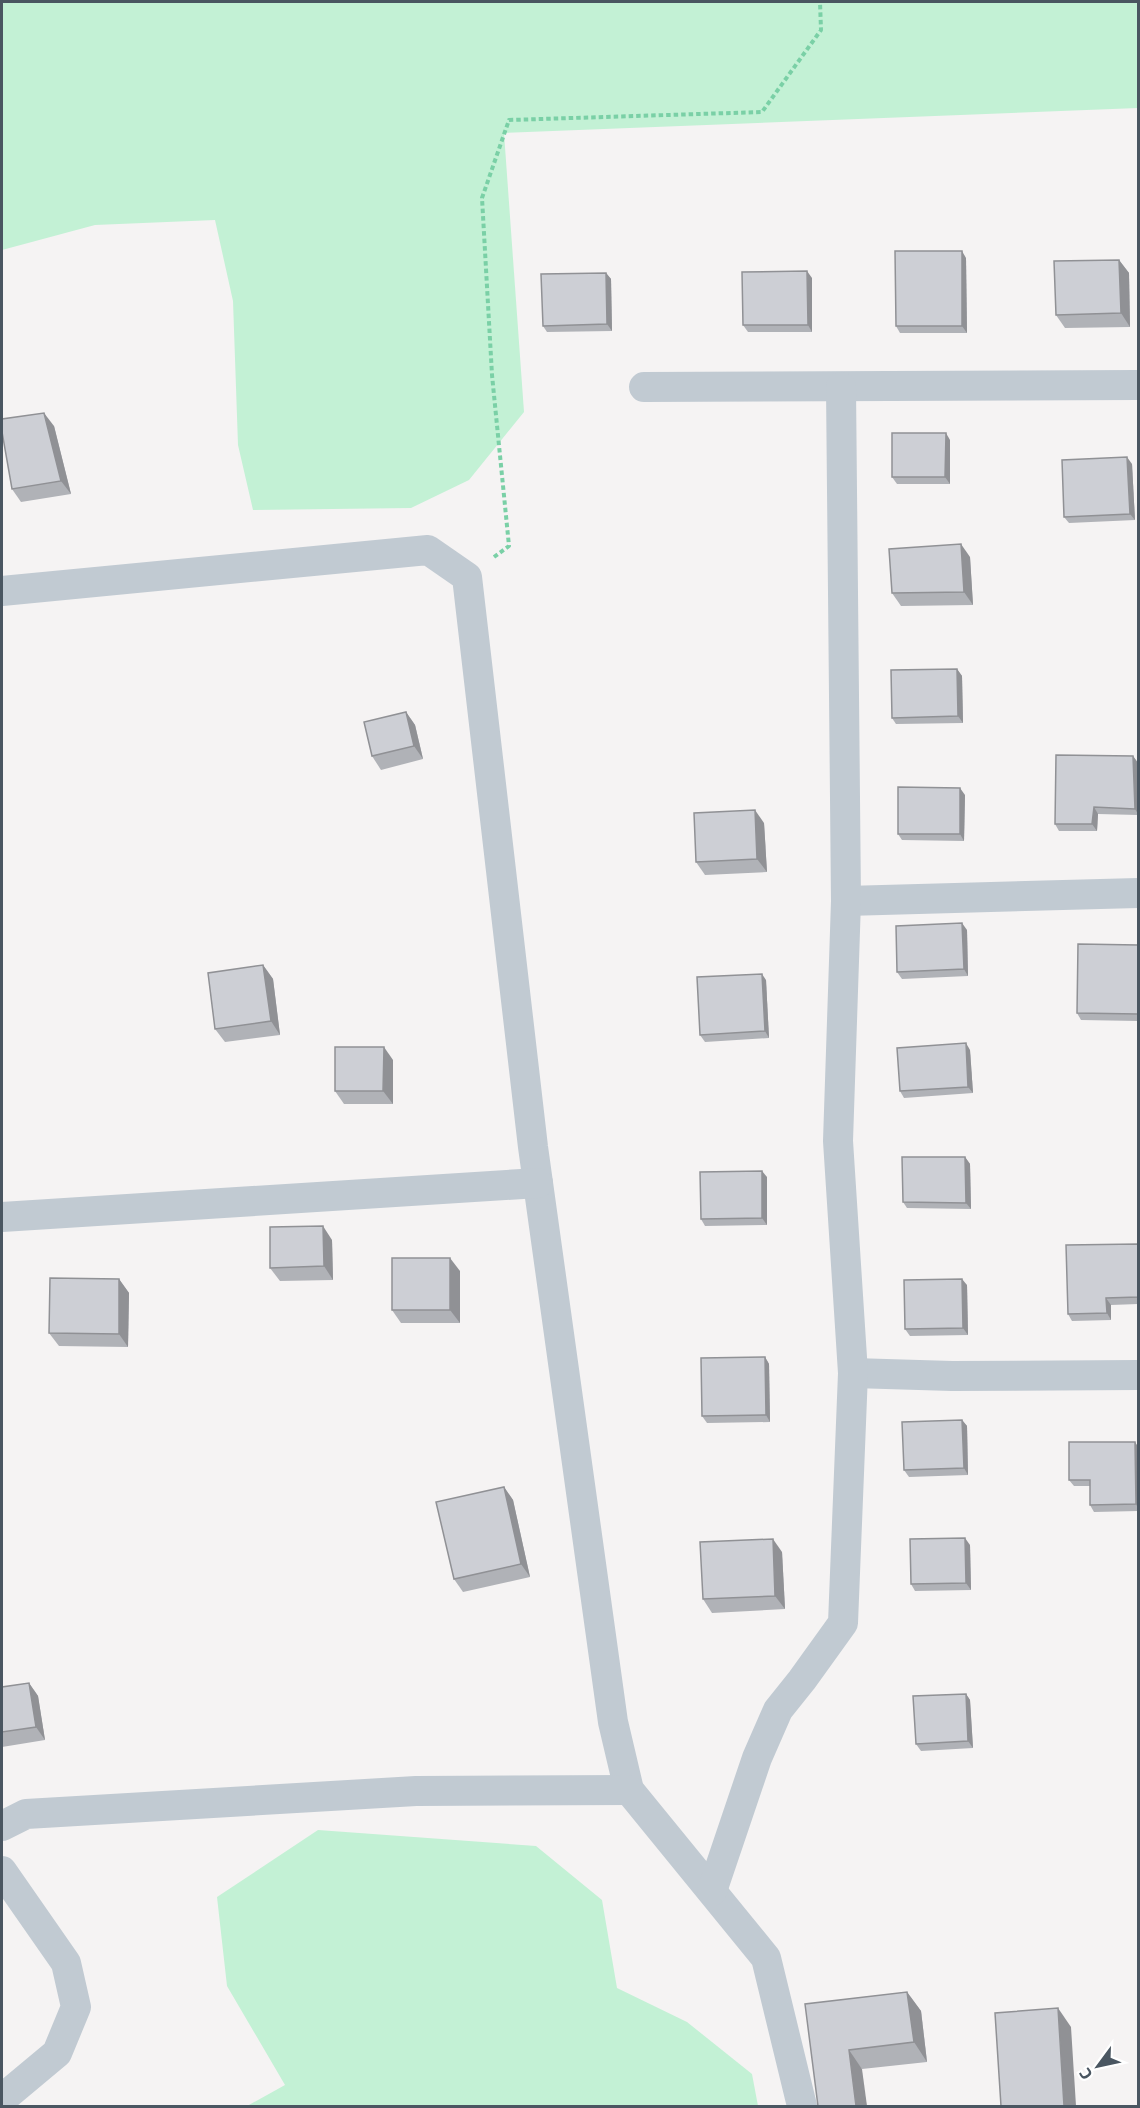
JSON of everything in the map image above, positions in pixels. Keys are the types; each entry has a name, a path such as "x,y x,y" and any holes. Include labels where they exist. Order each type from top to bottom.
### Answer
{"street":[{"path":"644,387 1138,385"},
{"path":"712,1891 757,1758 778,1710 843,1623 853,1373 838,1141 846,901 841,387"},
{"path":"2,591 428,550 467,577 538,1183 613,1722 629,1790 766,1958 802,2106"},
{"path":"846,901 1138,893"},
{"path":"2,1217 538,1183"},
{"path":"853,1373 952,1376 1138,1375"},
{"path":"2,1826 26,1814 416,1791 629,1790"},
{"path":"2,1870 66,1963 76,2007 57,2053 2,2099"}],"path":[{"path":"467,577 509,546 492,375 482,198 509,120 762,112 820,30 820,2"}],"green space":[{"path":"2,2 1138,2 1138,108 504,133 524,412 469,480 411,508 253,510 238,445 233,301 215,220 95,225 2,250"},
{"path":"318,1830 536,1846 602,1900 617,1988 687,2022 752,2074 758,2106 247,2106 285,2085 227,1986 217,1897"}],"building":[{"path":"895,251 962,251 962,326 896,326"},
{"path":"1119,260 1121,313 1056,315 1054,261"},
{"path":"807,271 808,325 743,325 742,272"},
{"path":"606,273 607,324 543,326 541,274"},
{"path":"44,413 61,481 12,489 2,432 2,419"},
{"path":"892,433 946,433 945,477 892,477"},
{"path":"1127,457 1130,514 1064,517 1062,460"},
{"path":"961,544 964,592 892,593 889,549"},
{"path":"957,669 958,716 892,718 891,670"},
{"path":"406,712 414,746 372,756 364,722"},
{"path":"1056,755 1133,756 1135,809 1094,807 1092,824 1055,824"},
{"path":"898,787 960,788 960,834 898,834"},
{"path":"755,810 757,859 696,862 694,813"},
{"path":"962,923 964,969 897,972 896,926"},
{"path":"1078,944 1138,945 1138,1014 1077,1013"},
{"path":"263,965 271,1021 215,1029 208,973"},
{"path":"762,974 765,1031 700,1035 697,977"},
{"path":"966,1043 968,1087 900,1091 897,1048"},
{"path":"335,1047 384,1047 383,1091 335,1091"},
{"path":"902,1157 965,1157 966,1203 903,1202"},
{"path":"762,1171 762,1218 701,1219 700,1172"},
{"path":"323,1226 324,1266 270,1268 270,1227"},
{"path":"1138,1244 1138,1297 1106,1298 1107,1313 1068,1314 1066,1245"},
{"path":"392,1258 450,1258 450,1310 392,1310"},
{"path":"50,1278 119,1279 119,1334 49,1333"},
{"path":"962,1279 963,1328 905,1329 904,1280"},
{"path":"765,1357 766,1415 702,1416 701,1358"},
{"path":"962,1420 964,1468 904,1470 902,1422"},
{"path":"1069,1442 1135,1442 1136,1504 1090,1505 1090,1480 1069,1480"},
{"path":"504,1487 521,1564 454,1579 436,1502"},
{"path":"965,1538 966,1583 911,1584 910,1539"},
{"path":"773,1539 775,1596 703,1599 700,1542"},
{"path":"29,1683 36,1727 2,1732 2,1687"},
{"path":"966,1694 968,1741 916,1744 913,1696"},
{"path":"907,1992 914,2042 849,2050 856,2106 818,2106 805,2004"},
{"path":"1058,2008 1064,2106 1001,2106 995,2013"}]}
